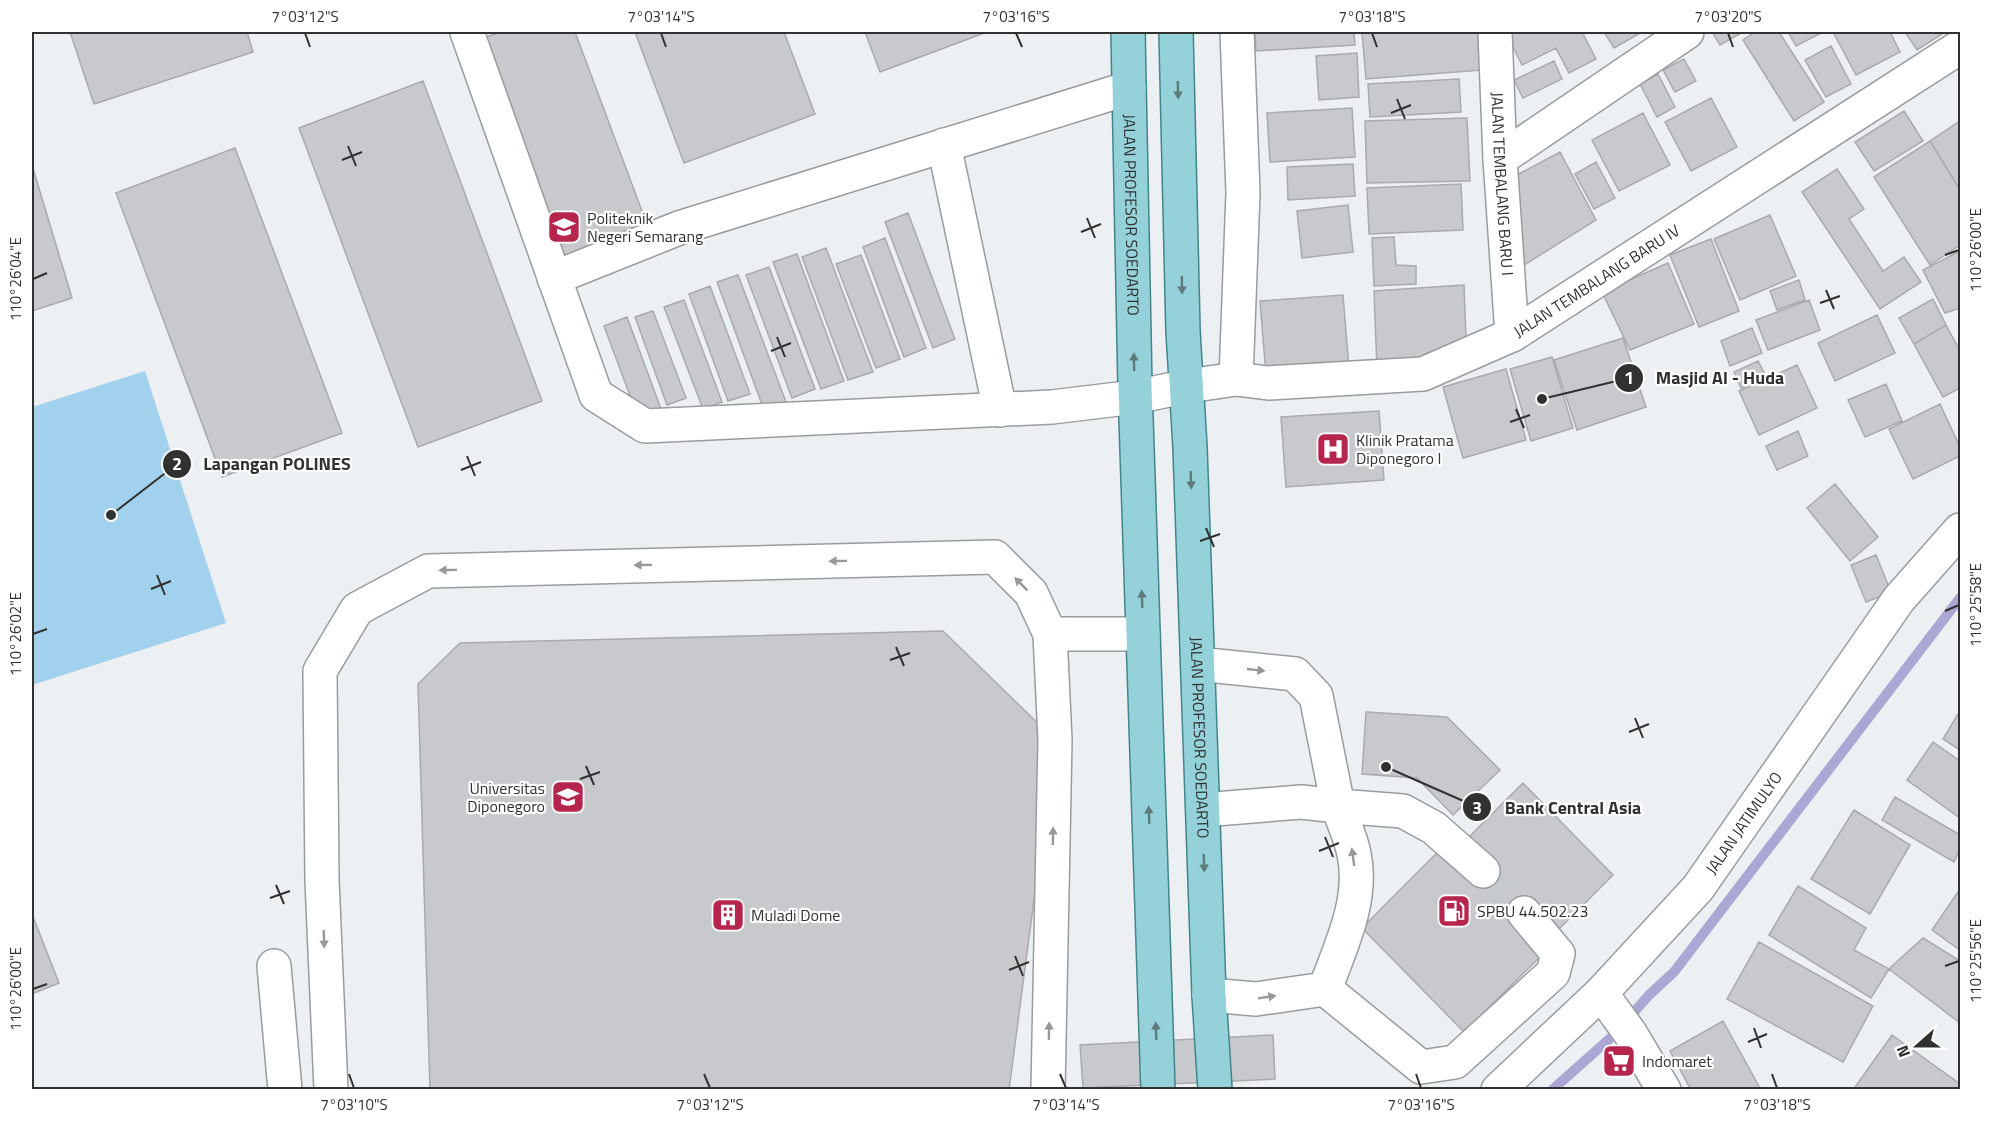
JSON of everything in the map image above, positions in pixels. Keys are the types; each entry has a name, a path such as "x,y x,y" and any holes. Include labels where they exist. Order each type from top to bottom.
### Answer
{"main road":[{"name":"JALAN PROFESOR SOEDARTO","path":"1128,32 1135,397 1158,1089"},
{"name":"JALAN PROFESOR SOEDARTO","path":"1176,32 1184,331 1188,386 1209,996 1215,1089"}],"street":[{"path":"467,32 596,394 645,426 1052,407 1135,397 1188,386"},
{"path":"1236,379 1243,193 1237,32"},
{"name":"JALAN TEMBALANG BARU I","path":"1495,32 1500,159 1512,335"},
{"path":"1500,159 1687,32"},
{"name":"JALAN TEMBALANG BARU IV","path":"1188,386 1236,379 1268,383 1423,374 1512,335 1960,47"},
{"path":"554,278 679,228 1129,88"},
{"path":"944,145 1000,410"},
{"name":"JALAN JATIMULYO","path":"1498,1089 1605,997 1698,888 1899,599 1958,539"},
{"path":"331,1089 322,880 320,671 357,609 428,571 995,557 1030,593 1050,634 1055,740 1048,1089"},
{"path":"1050,634 1143,634"},
{"path":"1198,664 1295,674 1316,696 1338,806 1354,855 1355,888 1346,937 1324,989"},
{"path":"1203,810 1301,801 1403,812 1434,828 1483,871"},
{"path":"1209,996 1256,999 1324,989 1421,1067 1455,1062 1553,973 1558,954 1524,913"},
{"path":"274,966 285,1089"},
{"path":"1605,997 1664,1089"}],"shaded area":[{"path":"145,371 226,623 32,685 32,407"}],"building":[{"path":"70,32 247,32 253,52 94,104"},
{"path":"501,32 575,32 651,235 568,265 483,38"},
{"path":"635,32 784,32 815,114 684,163"},
{"path":"865,32 987,32 880,72"},
{"path":"1255,32 1354,32 1355,45 1256,51"},
{"path":"1362,32 1478,32 1481,70 1366,79"},
{"path":"1588,32 1583,34 1596,59 1569,73 1556,48 1522,65 1506,33"},
{"path":"1604,32 1642,32 1614,48"},
{"path":"1712,32 1743,32 1720,45"},
{"path":"1755,32 1779,32 1824,102 1794,121 1743,40"},
{"path":"1788,32 1823,32 1796,46"},
{"path":"1833,32 1890,32 1900,52 1856,75"},
{"path":"1905,32 1945,32 1917,50"},
{"path":"1831,46 1851,84 1826,97 1805,60"},
{"path":"1357,53 1359,97 1319,100 1316,56"},
{"path":"1684,59 1696,81 1675,92 1663,70"},
{"path":"1554,61 1562,79 1523,98 1514,80"},
{"path":"1658,74 1675,107 1657,117 1640,84"},
{"path":"1459,79 1461,112 1370,117 1368,84"},
{"path":"423,81 542,401 418,447 299,128"},
{"path":"1711,98 1737,147 1691,171 1665,122"},
{"path":"1352,108 1355,157 1270,162 1267,113"},
{"path":"1904,111 1923,141 1874,171 1855,142"},
{"path":"1643,113 1670,165 1619,191 1592,140"},
{"path":"1467,118 1470,181 1367,183 1365,121"},
{"path":"1960,121 1960,190 1930,141"},
{"path":"1930,141 1960,190 1960,245 1930,265 1874,177"},
{"path":"235,148 342,433 222,477 116,193"},
{"path":"1560,152 1596,220 1521,267 1517,175"},
{"path":"1596,162 1615,198 1594,209 1575,174"},
{"path":"1353,164 1355,196 1288,200 1287,167"},
{"path":"32,165 72,298 32,311"},
{"path":"1837,169 1864,209 1849,219 1883,271 1904,257 1921,282 1880,309 1802,192"},
{"path":"1461,184 1463,230 1369,234 1367,188"},
{"path":"1348,205 1353,252 1302,258 1297,211"},
{"path":"908,213 955,339 933,348 885,222"},
{"path":"1770,215 1796,276 1740,300 1714,239"},
{"path":"1394,237 1396,265 1416,266 1416,284 1374,286 1372,238"},
{"path":"885,238 926,348 904,357 863,247"},
{"path":"1711,239 1739,311 1699,327 1670,255"},
{"path":"826,248 873,372 848,380 802,257"},
{"path":"1960,251 1960,308 1945,313 1923,270"},
{"path":"797,254 844,381 821,389 773,262"},
{"path":"861,255 900,359 876,368 836,264"},
{"path":"1668,263 1694,324 1630,350 1602,292"},
{"path":"769,267 815,389 792,398 746,275"},
{"path":"738,275 786,402 764,410 717,282"},
{"path":"1799,280 1805,300 1777,310 1770,291"},
{"path":"1464,285 1466,338 1419,363 1377,369 1374,291"},
{"path":"710,286 750,394 728,401 689,294"},
{"path":"1343,295 1349,369 1266,375 1260,301"},
{"path":"1933,299 1946,325 1914,344 1899,318"},
{"path":"684,300 722,402 703,409 664,307"},
{"path":"1809,300 1820,330 1768,350 1756,320"},
{"path":"653,311 686,398 667,405 635,317"},
{"path":"1877,315 1895,353 1835,381 1818,343"},
{"path":"627,317 661,409 638,417 604,326"},
{"path":"1946,325 1960,351 1960,388 1943,397 1914,344"},
{"path":"1752,328 1762,353 1730,366 1721,341"},
{"path":"1623,338 1646,407 1577,430 1554,360"},
{"path":"1552,357 1573,428 1531,441 1510,369"},
{"path":"1758,361 1766,376 1741,388 1734,372"},
{"path":"1797,365 1817,408 1759,435 1739,391"},
{"path":"1506,369 1526,440 1463,458 1443,387"},
{"path":"1886,384 1902,421 1865,437 1848,400"},
{"path":"1940,404 1960,447 1960,456 1913,479 1889,429"},
{"name":"Klinik Pratama Diponegoro I","path":"1379,411 1384,480 1286,487 1281,417"},
{"path":"1798,431 1808,456 1777,470 1766,446"},
{"path":"1835,484 1878,537 1850,561 1807,508"},
{"path":"1876,555 1891,592 1866,602 1851,565"},
{"name":"Muladi Dome","path":"943,631 1055,740 1009,1090 430,1090 418,684 460,643"},
{"path":"1366,712 1447,717 1500,770 1453,815 1417,778 1362,774"},
{"path":"1958,714 1960,715 1960,750 1943,739"},
{"path":"1933,742 1960,761 1960,818 1907,780"},
{"path":"1523,783 1613,875 1558,930 1545,952 1464,1032 1362,928 1443,847 1467,839"},
{"path":"1895,797 1960,835 1960,849 1954,862 1882,820"},
{"path":"1854,810 1910,845 1870,914 1811,879"},
{"path":"1798,886 1866,928 1854,950 1889,969 1871,998 1769,935"},
{"path":"1960,889 1960,950 1932,930"},
{"path":"32,914 59,983 32,994"},
{"path":"1923,938 1960,961 1960,1023 1889,969"},
{"path":"1759,942 1873,1006 1843,1062 1727,999"},
{"path":"1723,1021 1761,1090 1691,1090 1670,1051"},
{"path":"1273,1035 1275,1079 1083,1088 1080,1045"},
{"path":"1892,1035 1960,1084 1960,1090 1853,1090"}],"waterway":[{"path":"1552,1090 1615,1034 1649,995 1674,972 1960,598"}],"tunnel":[{"path":"1483,871 1524,913"}],"place":[{"name":"Politeknik Negeri Semarang","path":"564,227"},
{"name":"Masjid Al - Huda","path":"1542,399"},
{"name":"Klinik Pratama Diponegoro I","path":"1333,449"},
{"name":"Lapangan POLINES","path":"111,515"},
{"name":"Bank Central Asia","path":"1386,767"},
{"name":"Universitas Diponegoro","path":"568,797"},
{"name":"SPBU 44.502.23","path":"1454,911"},
{"name":"Muladi Dome","path":"728,915"},
{"name":"Indomaret","path":"1619,1061"}]}
